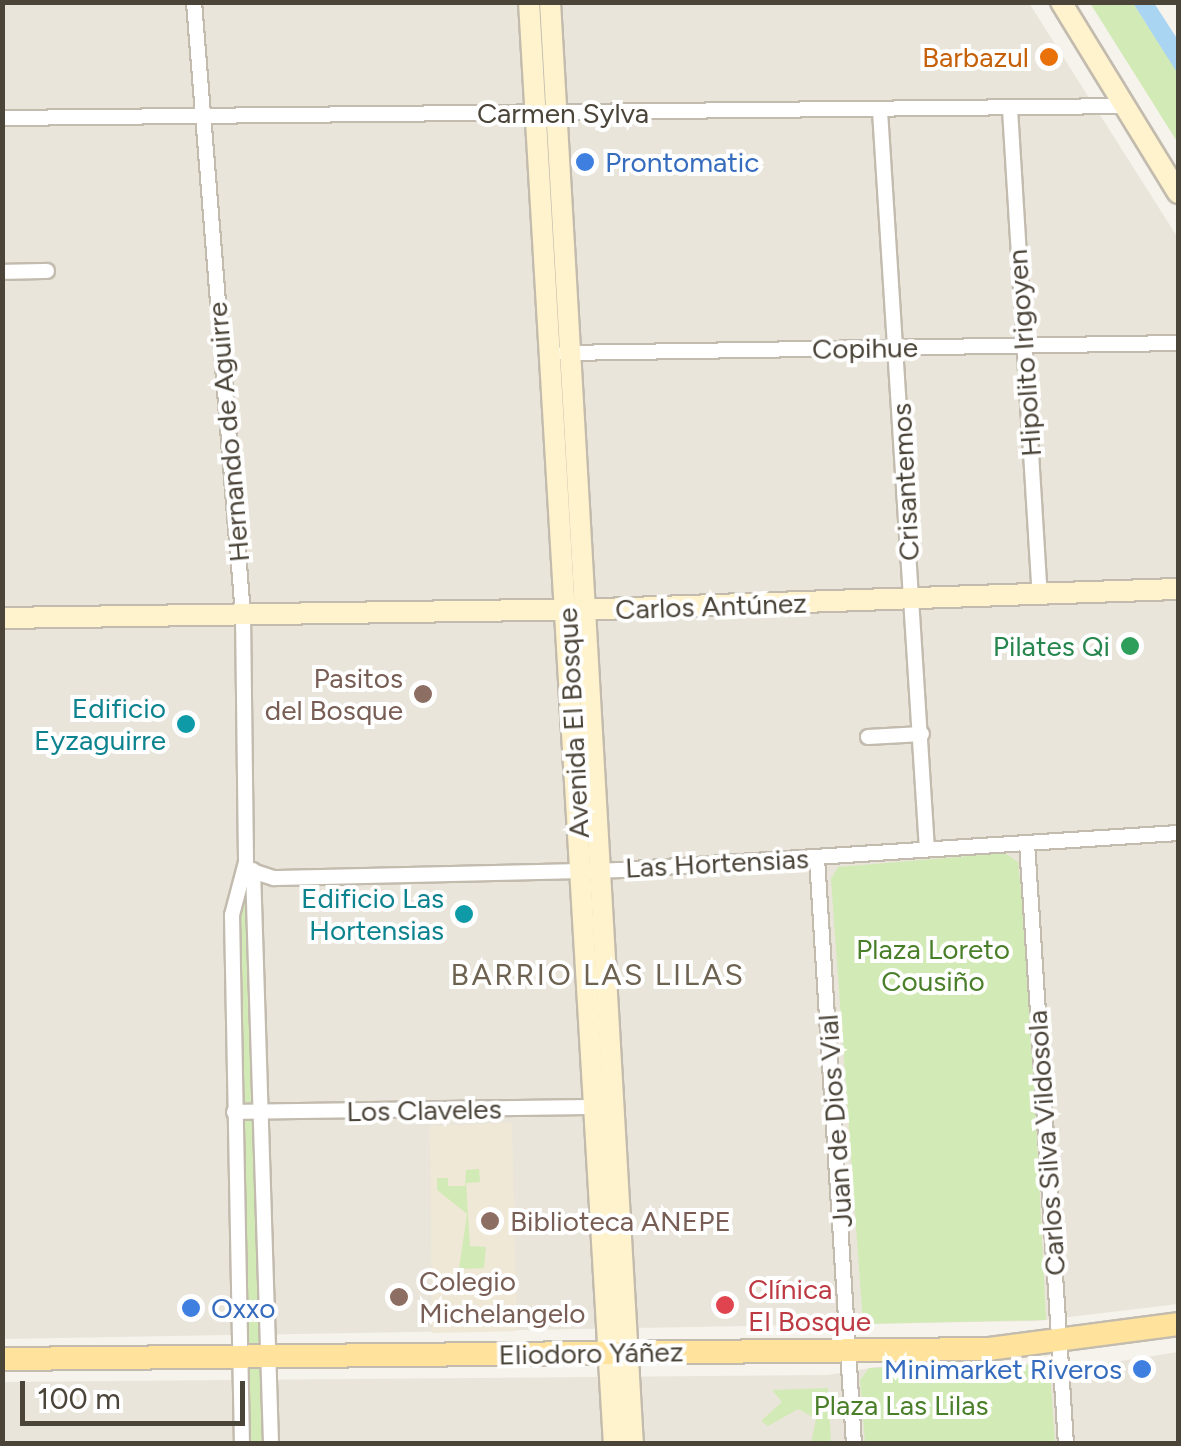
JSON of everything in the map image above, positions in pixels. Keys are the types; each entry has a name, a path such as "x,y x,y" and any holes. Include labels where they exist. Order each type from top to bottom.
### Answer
{"main road":[{"name":"Eliodoro Yáñez","path":"2,1359 850,1350 1059,1344 1178,1324"}],"street":[{"name":"Hernando de Aguirre","path":"194,2 243,615 250,867 264,1112 271,1444"},
{"name":"Avenida El Bosque","path":"530,2 549,113"},
{"name":"Avenida El Bosque","path":"550,2 549,113 618,1353 614,1444"},
{"path":"1062,2 1178,193"},
{"name":"Carmen Sylva","path":"2,118 1124,106"},
{"name":"Hipolito Irigoyen","path":"1010,110 1040,596"},
{"name":"Crisantemos","path":"880,111 927,849"},
{"path":"2,272 46,271"},
{"name":"Copihue","path":"562,353 1178,343"},
{"name":"Carlos Antúnez","path":"2,618 577,610 1178,589"},
{"path":"868,737 922,734"},
{"name":"Las Hortensias","path":"250,867 274,878 591,870 1178,832"},
{"name":"Carlos Silva Vildosola","path":"1027,843 1066,1444"},
{"name":"Juan de Dios Vial","path":"817,858 854,1444"},
{"name":"Hernando de Aguirre","path":"242,1444 232,905 250,867"},
{"name":"Los Claveles","path":"234,1112 604,1107"},
{"name":"Avenida El Bosque","path":"618,1353 634,1444"}],"shaded area":[{"path":"2,3 1029,3 1178,238 1178,1304 1036,1321 3,1339"},
{"path":"512,1123 517,1331 432,1333 430,1126"},
{"path":"1178,1352 1178,1443 3,1443 2,1382 828,1375 876,1367 1044,1364 1051,1372"}],"green space":[{"path":"1090,3 1133,3 1178,73 1178,143"},
{"name":"Plaza Loreto Cousiño","path":"1005,853 1018,862 1028,959 1046,1320 863,1324 831,879 838,867"},
{"path":"245,882 251,905 264,1444 250,1443 238,905"},
{"path":"479,1169 480,1182 466,1183 470,1246 486,1247 484,1268 459,1269 467,1214 437,1190 437,1178 448,1178 448,1186 465,1186 466,1170"},
{"name":"Plaza Las Lilas","path":"1044,1364 1050,1372 1055,1443 865,1443 860,1380 869,1368"},
{"path":"828,1388 831,1443 811,1443 816,1419 798,1409 768,1426 761,1421 782,1402 772,1390"}],"water":[{"path":"1133,3 1154,3 1178,40 1178,74"}],"place":[{"name":"Barbazul","path":"1049,57"},
{"name":"Prontomatic","path":"585,162"},
{"name":"Pilates Qi","path":"1130,646"},
{"name":"Pasitos del Bosque","path":"423,694"},
{"name":"Edificio Eyzaguirre","path":"186,724"},
{"name":"Edificio Las Hortensias","path":"464,914"},
{"name":"Biblioteca ANEPE","path":"490,1221"},
{"name":"Colegio Michelangelo","path":"399,1297"},
{"name":"Clínica El Bosque","path":"725,1305"},
{"name":"Oxxo","path":"191,1308"},
{"name":"Minimarket Riveros","path":"1142,1369"}],"district":[{"name":"BARRIO LAS LILAS","path":"598,975"}]}
